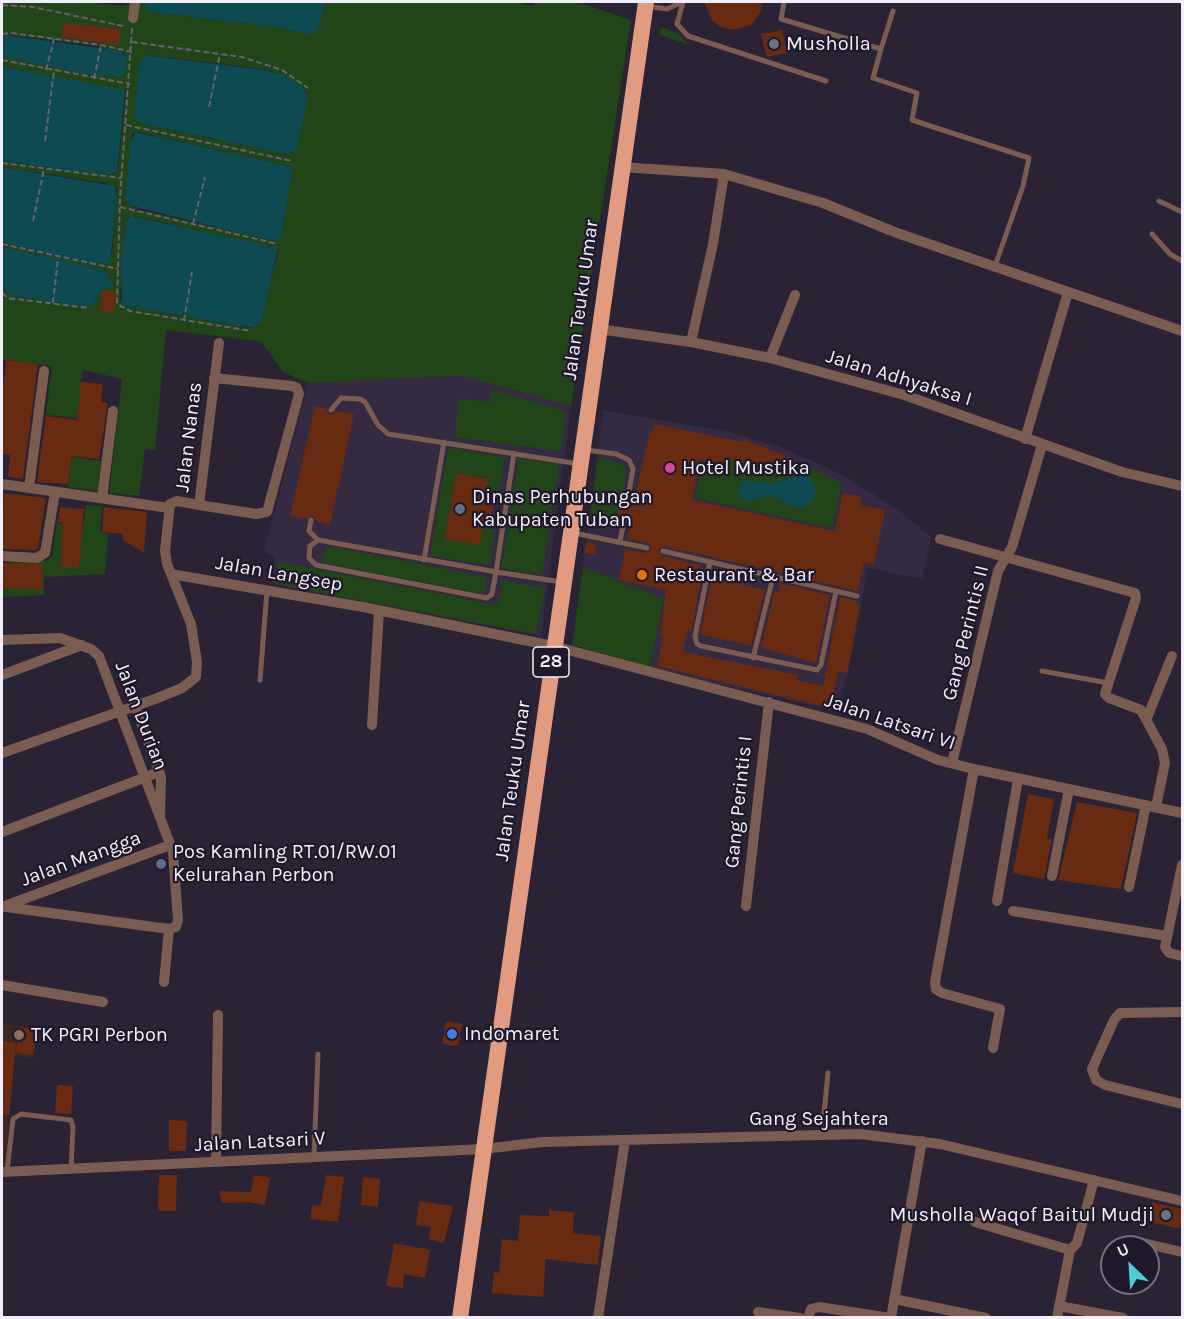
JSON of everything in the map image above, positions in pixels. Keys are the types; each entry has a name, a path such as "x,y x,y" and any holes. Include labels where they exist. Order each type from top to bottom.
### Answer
{"highway":[{"name":"Jalan Teuku Umar","path":"460,1317 562,582 646,4"}],"street":[{"path":"132,23 135,2"},
{"path":"621,167 724,174 823,203 897,233 1182,331"},
{"path":"691,342 713,244 724,174"},
{"path":"1025,439 1068,292"},
{"path":"770,358 795,295"},
{"name":"Jalan Adhyaksa I","path":"598,329 691,342 770,358 904,395 1122,472 1182,486"},
{"name":"Jalan Nanas","path":"171,574 165,551 169,508 174,501 199,505 219,344"},
{"path":"29,488 44,371"},
{"path":"199,505 256,514 267,512 299,394 297,388 292,386 214,378"},
{"path":"102,498 113,411"},
{"name":"Gang Perintis II","path":"952,763 998,571 1012,547 1042,445"},
{"path":"2,484 169,508"},
{"path":"2,556 37,558 45,553 55,492"},
{"path":"940,539 1136,594 1105,694 1108,698 1138,708 1147,718 1165,759 1130,887"},
{"path":"2,753 135,706 182,688 193,681 197,674 191,624 171,574"},
{"name":"Jalan Langsep","path":"171,574 379,611 553,646"},
{"path":"372,725 379,611"},
{"name":"Jalan Durian","path":"2,640 55,637 82,645 99,656 174,857 178,921 176,927 170,929"},
{"path":"2,675 82,645"},
{"name":"Jalan Latsari VI","path":"553,646 867,729 952,763 974,769 1182,813"},
{"path":"1147,718 1172,657"},
{"name":"Gang Perintis I","path":"746,906 761,754 769,702"},
{"name":"Jalan Durian","path":"135,706 159,772 163,794 160,817"},
{"path":"974,769 935,982 936,989 942,993 1000,1009 993,1048"},
{"path":"2,832 159,772"},
{"path":"997,902 1018,779"},
{"path":"1052,876 1069,789"},
{"name":"Jalan Mangga","path":"3,907 170,845"},
{"path":"1182,865 1167,936 1168,952 1182,956"},
{"name":"Jalan Mangga","path":"3,907 170,929"},
{"path":"1013,911 1167,936"},
{"path":"164,982 170,929"},
{"path":"2,985 103,1002"},
{"path":"1182,1012 1127,1011 1120,1013 1098,1052 1092,1070 1096,1080 1106,1085 1182,1104"},
{"path":"216,1162 218,1015"},
{"name":"Gang Sejahtera","path":"484,1149 532,1143 872,1134 922,1141 1182,1201"},
{"path":"598,1317 625,1140"},
{"path":"808,1317 811,1309 816,1307 891,1317 922,1141"},
{"name":"Jalan Latsari V","path":"4,1172 484,1149"},
{"path":"1094,1180 1076,1244 1070,1250 1058,1312 1123,1317"},
{"path":"975,1222 1070,1250"},
{"path":"1160,1247 1182,1252"},
{"path":"894,1299 936,1313 986,1317"},
{"path":"758,1311 800,1317"}],"lane":[{"path":"646,4 667,9 682,2"},
{"path":"682,2 677,24 688,36 826,81"},
{"path":"784,2 780,16 782,19 881,49"},
{"path":"893,10 873,78 917,93 912,120 1029,159 1018,201 995,266"},
{"path":"1159,201 1182,212"},
{"path":"1152,234 1170,254 1182,261"},
{"path":"331,410 341,398 360,399 365,402 378,425 388,434 514,453 580,457 616,454 629,460 633,470 628,496"},
{"path":"424,560 444,442"},
{"path":"318,540 310,546 309,558 313,564 484,598 492,594 514,453"},
{"path":"310,520 309,531 318,540 562,582"},
{"path":"620,541 624,521"},
{"path":"570,532 647,548"},
{"path":"663,551 857,596"},
{"path":"710,562 695,640 702,646 813,671 819,668 836,591"},
{"path":"753,657 773,577"},
{"path":"260,680 267,590"},
{"path":"1042,671 1108,683"},
{"path":"314,1157 318,1054"},
{"path":"822,1134 828,1073"},
{"path":"4,1172 13,1119 21,1114 71,1120 73,1127 71,1169"}],"path":[{"path":"2,6 33,7 132,23 130,84 120,207 118,306 184,321 251,331"},
{"path":"2,34 100,45 132,52"},
{"path":"46,70 54,39"},
{"path":"132,42 220,54 273,67 292,76 308,88"},
{"path":"94,79 100,45"},
{"path":"209,107 220,54"},
{"path":"2,60 130,84"},
{"path":"45,141 54,71"},
{"path":"126,125 292,160"},
{"path":"2,163 122,178"},
{"path":"33,221 44,169"},
{"path":"193,224 205,177"},
{"path":"120,207 278,244"},
{"path":"2,244 58,258 118,269"},
{"path":"53,303 58,258"},
{"path":"184,321 192,272"},
{"path":"2,292 8,298 88,308"}],"shaded area":[{"path":"144,2 325,2 319,28 311,35 276,27 152,12 147,9"},
{"path":"6,35 120,51 127,57 125,73 120,77 94,75 4,57 2,56 2,40"},
{"path":"145,55 265,70 288,77 301,85 308,96 296,151 287,154 139,123 134,114 140,62"},
{"path":"2,67 125,90 117,172 110,174 54,169 2,160"},
{"path":"136,132 293,167 281,237 276,241 128,205 125,197 131,140"},
{"path":"2,167 115,186 117,199 110,262 104,264 47,254 2,242"},
{"path":"131,216 278,248 261,322 253,327 238,326 122,305 121,264 126,221"},
{"path":"2,247 102,269 108,275 114,288 101,289 94,303 89,307 8,295 2,284"},
{"name":"Dinas Perhubungan Kabupaten Tuban","path":"462,376 571,406 541,636 271,584 275,557 264,552 308,383"},
{"name":"Hotel Mustika","path":"603,410 729,432 780,447 845,476 901,512 931,537 922,579 868,568 848,673 836,711 650,668 664,599 583,567"},
{"path":"801,474 810,478 816,489 813,501 803,508 794,508 775,497 761,497 749,502 740,497 738,490 744,480 772,484"},
{"path":"2,1023 38,1029 34,1058 15,1056 5,1168 2,1168"}],"green space":[{"path":"2,2 88,2 124,6 132,2 144,2 147,9 152,12 276,27 311,35 319,28 325,2 521,2 532,6 534,2 578,2 631,20 571,406 462,376 308,383 283,372 263,344 257,341 166,330 155,450 145,449 139,496 109,493 122,379 83,370 77,418 46,415 52,366 2,359 2,284 8,295 85,306 93,305 101,289 114,288 102,269 31,255 2,247 2,242 39,253 104,264 112,254 117,188 106,183 2,167 2,160 54,169 115,174 118,170 126,91 2,67 2,56 115,77 125,73 127,57 99,46 6,35 2,40","holes":["149,55 257,68 273,72 301,85 307,93 296,151 287,154 139,123 134,114 140,62","138,132 293,167 281,237 276,241 136,209 127,203 132,133","134,216 279,249 259,324 250,328 123,305 120,299 125,225 128,217"]},
{"path":"661,27 679,34 689,45 660,35"},
{"path":"491,390 566,411 561,451 454,437 459,398 490,402"},
{"path":"448,448 505,457 499,495 485,493 488,478 456,473 483,528 495,530 489,565 430,556"},
{"path":"72,457 101,461 98,491 68,487"},
{"path":"519,458 559,464 542,575 501,569"},
{"path":"598,458 618,462 627,470 622,503 617,521 611,528 589,526"},
{"path":"727,458 793,472 796,461 842,483 832,528 695,498 703,461 725,465"},
{"path":"86,505 102,506 100,532 108,534 105,574 44,577 44,595 2,597 2,563 48,560 52,556 57,523 83,529"},
{"path":"326,546 487,577 484,594 322,563"},
{"path":"279,562 497,605 503,580 545,588 536,634 275,584"},
{"path":"583,567 664,599 650,668 572,645"}],"building":[{"path":"704,2 763,2 760,13 751,25 733,30 719,26 712,20"},
{"path":"64,23 121,29 118,45 61,37"},
{"name":"Musholla","path":"782,30 787,53 767,57 761,34"},
{"path":"102,290 116,291 114,312 100,311"},
{"path":"6,360 38,364 23,479 8,477 10,455 2,454 2,402"},
{"path":"81,382 103,384 101,402 108,403 99,459 72,456 68,484 37,482 46,416 77,420"},
{"path":"315,406 326,408 330,415 337,411 354,414 330,525 316,521 312,515 306,519 290,516"},
{"path":"654,424 743,442 744,439 795,460 793,471 726,458 725,464 700,459 692,500 835,531 843,493 862,497 860,505 885,510 874,564 864,562 858,591 664,546 658,549 662,556 700,565 698,574 702,575 691,632 687,631 683,652 798,675 797,680 823,686 840,597 857,601 856,604 860,605 847,673 838,671 830,708 657,666 663,638 660,637 666,590 619,580 625,549 647,553 652,548 649,543 627,539 631,522 626,516 617,519 622,495 627,502 635,498 650,430 653,431"},
{"name":"Dinas Perhubungan Kabupaten Tuban","path":"456,473 488,479 484,500 494,502 490,524 484,524 480,545 445,539"},
{"path":"4,493 46,498 38,548 35,550 2,549"},
{"path":"60,507 84,509 79,568 61,567 63,523 58,522"},
{"path":"104,507 147,512 144,553 123,540 123,534 102,532"},
{"path":"586,542 596,544 595,554 584,553"},
{"path":"2,563 42,564 42,589 2,588"},
{"path":"712,577 765,590 751,646 700,634"},
{"path":"780,583 830,595 816,663 761,648 774,592 778,592"},
{"path":"1028,794 1054,799 1047,839 1052,839 1044,879 1013,873"},
{"path":"1077,802 1137,813 1121,889 1058,880"},
{"name":"Indomaret","path":"446,1021 462,1024 458,1046 442,1044"},
{"path":"20,1027 37,1029 33,1055 16,1053"},
{"path":"2,1041 16,1043 9,1115 2,1115"},
{"path":"57,1085 73,1086 71,1114 55,1113"},
{"path":"169,1120 187,1121 186,1151 169,1151"},
{"path":"159,1175 177,1175 176,1211 158,1211"},
{"path":"254,1175 270,1178 265,1205 248,1202 222,1203 219,1191 251,1192"},
{"path":"326,1175 344,1177 338,1222 310,1219 312,1205 321,1206"},
{"path":"363,1177 380,1179 378,1207 361,1205"},
{"path":"419,1201 453,1206 444,1243 428,1239 431,1227 416,1225"},
{"name":"Musholla Waqof Baitul Mudji","path":"1152,1202 1182,1209 1180,1229 1147,1221"},
{"path":"549,1210 574,1212 573,1233 601,1236 598,1265 546,1259 543,1297 492,1293 494,1272 499,1273 502,1239 518,1241 520,1215 549,1216"},
{"path":"394,1243 430,1250 425,1278 404,1274 403,1288 386,1286"}],"place":[{"name":"Musholla","path":"774,44"},
{"name":"Hotel Mustika","path":"670,468"},
{"name":"Dinas Perhubungan Kabupaten Tuban","path":"460,509"},
{"name":"Restaurant & Bar","path":"642,575"},
{"name":"Pos Kamling RT.01/RW.01 Kelurahan Perbon","path":"161,864"},
{"name":"Indomaret","path":"452,1034"},
{"name":"TK PGRI Perbon","path":"19,1035"},
{"name":"Musholla Waqof Baitul Mudji","path":"1166,1215"}]}
